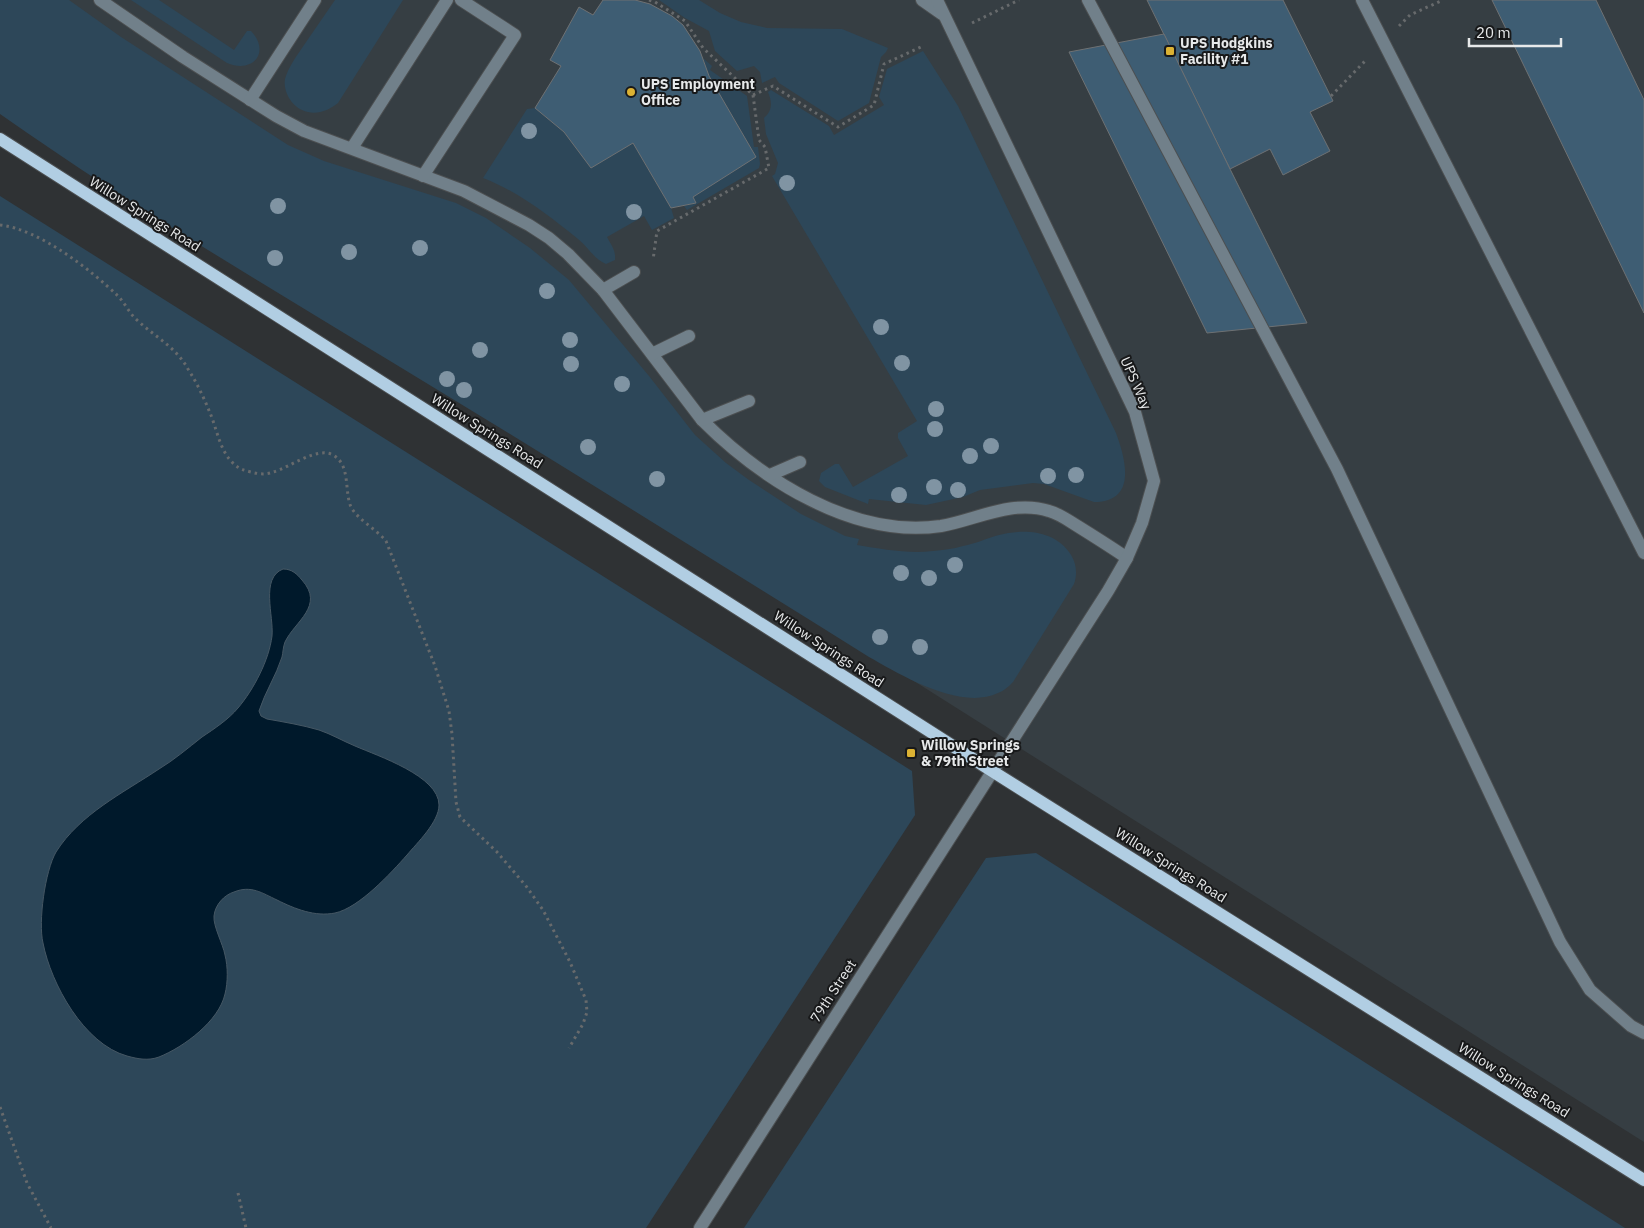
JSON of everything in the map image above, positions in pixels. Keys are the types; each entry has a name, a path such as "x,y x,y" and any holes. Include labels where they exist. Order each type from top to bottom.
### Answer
{"main road":[{"name":"Willow Springs Road","path":"0,139 992,771 1644,1180"}],"street":[{"path":"100,0 183,57 250,100 304,131 464,191 529,225 549,238 568,254 603,290 702,420 746,460 799,494 833,511 855,519 883,525 942,526 1006,510 1026,508 1048,510 1127,558"},
{"path":"250,100 315,0"},
{"path":"352,148 447,0"},
{"path":"423,176 515,35 460,0"},
{"path":"922,0 944,15"},
{"name":"UPS Way","path":"937,0 1134,412 1154,481 1142,523 1127,558 992,771"},
{"path":"1088,0 1337,469 1560,942 1590,990 1631,1026 1644,1033"},
{"path":"1362,0 1644,553"},
{"path":"603,290 634,272"},
{"path":"652,354 689,336"},
{"path":"702,420 749,402"},
{"path":"770,475 800,462"},
{"name":"79th Street","path":"700,1228 992,771"}],"path":[{"path":"649,0 685,21 703,48 753,95 759,140 765,147 769,168 657,231 652,262"},
{"path":"972,23 1019,0"},
{"path":"753,95 773,86 838,126 874,105 884,64 923,46"},
{"path":"0,226 25,231 68,256 108,287 120,298 138,321 181,356 199,389 228,458 241,469 263,474 273,473 317,453 332,454 342,464 352,507 358,516 386,541 440,681 449,711 456,802 460,817 502,857 543,910 570,962 586,1000 583,1024 569,1048"},
{"path":"0,1107 27,1183 51,1228"},
{"path":"238,1193 246,1228"}],"shaded area":[{"path":"0,0 1644,0 1644,1142 0,104"},
{"path":"0,0 69,0 121,37 288,145 324,161 456,203 486,218 530,248 569,280 649,376 695,435 726,463 801,514 845,536 859,539 857,545 895,551 924,552 956,548 1008,533 1037,533 1055,539 1069,552 1076,567 1074,584 1013,682 1000,692 983,697 949,694 897,673 198,244 49,148 0,114"},
{"path":"131,0 159,0 234,50 247,31 251,31 257,39 259,53 256,59 245,66 227,63"},
{"path":"335,0 403,0 338,103 321,112 307,112 298,108 291,101 285,88 285,79 295,59"},
{"path":"659,0 699,0 720,13 741,22 767,28 842,29 888,48 881,57 869,103 838,121 779,83 775,77 762,83 760,72 754,66 737,71 715,51 709,31 685,18"},
{"path":"923,51 958,106 1116,433 1123,455 1125,478 1117,495 1108,500 1094,502 1044,484 1033,483 980,490 963,497 926,505 869,499 868,504 825,487 819,481 821,473 835,464 839,464 853,487 908,456 898,438 898,433 917,421 772,176 775,174 778,163 766,134 764,118 771,106 768,92 771,90 829,126 834,135 884,105 879,97 887,69"},
{"path":"703,58 712,66 710,70 747,96 754,147 758,147 760,164 759,168 687,210 684,206 695,203 693,197 709,76"},
{"path":"535,108 564,132 591,167 633,143 671,208 674,218 652,230 644,216 607,237 614,250 615,260 606,264 556,221 509,190 483,178 527,109"},
{"path":"0,196 912,771 915,815 646,1228 0,1228"},
{"path":"283,569 294,572 302,580 308,589 309,606 285,642 280,664 259,711 261,716 328,733 406,768 429,785 436,795 439,805 438,812 427,832 392,871 374,889 344,910 328,914 313,913 251,890 246,889 230,893 218,904 214,916 227,964 225,994 216,1014 199,1032 169,1053 151,1059 127,1056 111,1049 84,1026 62,994 53,976 43,943 41,923 46,884 52,861 66,839 90,815 176,758 226,720 244,700 260,674 268,655 272,636 270,589 272,580"},
{"path":"1036,853 1625,1228 744,1228 986,858"}],"building":[{"name":"UPS Employment Office","path":"603,0 635,0 650,4 672,16 683,25 700,51 709,76 756,157 693,197 696,203 671,208 633,143 591,168 564,132 535,108 561,66 550,60 579,7 593,15"},
{"path":"1147,0 1283,0 1333,101 1310,112 1330,151 1283,175 1270,149 1230,169"},
{"path":"1492,0 1596,0 1644,100 1644,313"},
{"path":"1164,34 1307,323 1207,333 1069,52"}],"place":[{"name":"UPS Hodgkins Facility #1","path":"1170,51"},
{"name":"UPS Employment Office","path":"631,92"},
{"name":"Willow Springs & 79th Street","path":"911,753"}]}
